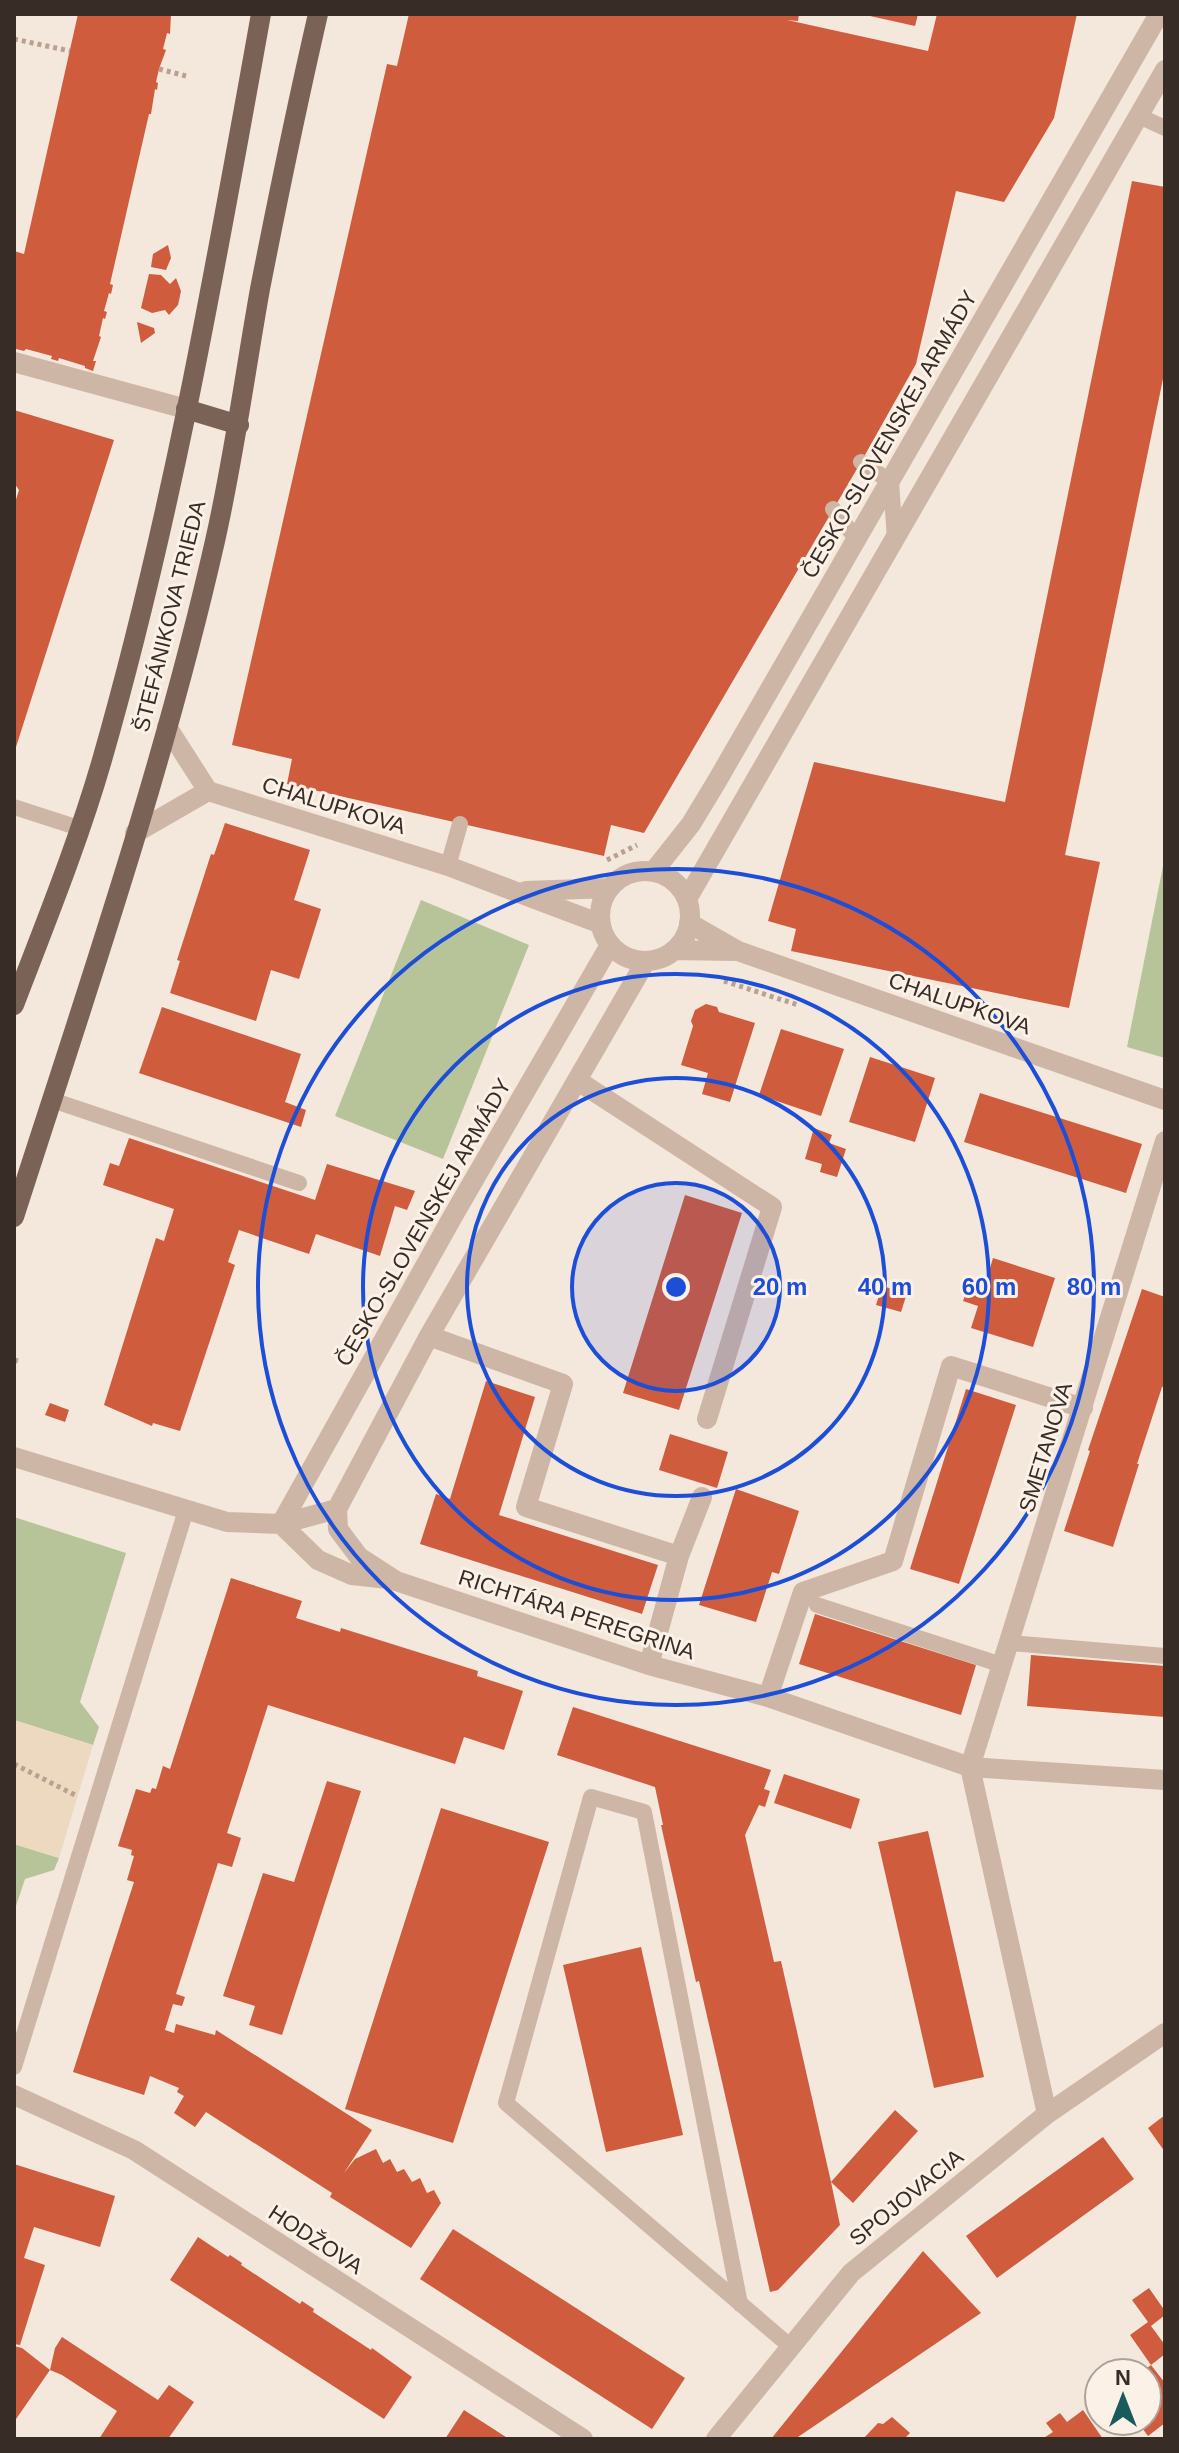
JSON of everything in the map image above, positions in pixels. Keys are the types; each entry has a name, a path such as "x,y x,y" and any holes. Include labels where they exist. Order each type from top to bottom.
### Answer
{"main road":[{"name":"ŠTEFÁNIKOVA TRIEDA","path":"16,992 79,828 101,764 124,680 186,409 261,14"},
{"name":"ŠTEFÁNIKOVA TRIEDA","path":"14,1217 167,727 215,542 239,425 260,292 318,14"},
{"path":"186,409 239,425"}],"street":[{"name":"ČESKO-SLOVENSKEJ ARMÁDY","path":"653,872 704,803 855,537 891,482 1152,19"},
{"path":"687,899 1165,70"},
{"path":"14,362 186,409"},
{"path":"135,833 208,791 167,727"},
{"name":"CHALUPKOVA","path":"208,791 448,866 601,924"},
{"path":"653,872 679,886 687,899 687,933 674,950 661,958 632,960 610,945 601,924 603,899 610,888 629,874 653,872"},
{"name":"CHALUPKOVA","path":"516,892 610,888"},
{"name":"CHALUPKOVA","path":"689,923 738,951 1165,1100"},
{"name":"ČESKO-SLOVENSKEJ ARMÁDY","path":"281,1524 453,1216 610,945"},
{"name":"CHALUPKOVA","path":"674,950 738,951"},
{"path":"14,1457 227,1522 281,1524 337,1509 429,1336 646,961"},
{"path":"578,1081 772,1207 707,1419"},
{"name":"SMETANOVA","path":"970,1767 1165,1141"},
{"path":"429,1336 563,1384 526,1507 679,1556"},
{"path":"768,1697 803,1592 893,1561 951,1366 1083,1408"},
{"path":"649,1665 679,1556 702,1497"},
{"name":"RICHTÁRA PEREGRINA","path":"337,1509 338,1529 359,1557 396,1581 649,1665 768,1697 970,1767 1165,1780"},
{"path":"281,1524 318,1560 352,1575 396,1581"},
{"path":"970,1767 1047,2114"},
{"name":"SPOJOVACIA","path":"716,2439 851,2273 1047,2114 1165,2033"},
{"name":"HODŽOVA","path":"14,2095 134,2150 583,2439"}],"lane":[{"path":"1139,116 1165,128"},
{"path":"861,462 891,482 895,539"},
{"path":"833,509 855,537"},
{"path":"14,807 79,828"},
{"path":"448,866 460,824"},
{"path":"52,1100 299,1183"},
{"path":"14,2067 186,1510"},
{"path":"817,1605 1002,1665"},
{"path":"1009,1643 1165,1656"},
{"path":"740,2304 644,1812 591,1797 506,2103 740,2304 791,2347"}],"path":[{"path":"14,39 70,51"},
{"path":"159,69 186,76"},
{"path":"722,980 810,1008"},
{"path":"14,1764 78,1796"}],"green space":[{"path":"1165,856 1165,1058 1127,1047"},
{"path":"421,900 529,945 443,1159 335,1116"},
{"path":"14,1517 126,1553 80,1702 99,1727 93,1745 14,1720"},
{"path":"14,1844 59,1858 54,1870 25,1879 14,1912"}],"shaded area":[{"path":"14,1720 93,1745 59,1858 14,1844"}],"building":[{"path":"78,14 171,14 170,34 167,33 163,49 166,50 110,284 113,285 104,311 107,312 103,318 93,371 59,358 58,361 51,359 52,356 16,349 14,345 14,251 24,254"},
{"path":"409,14 799,14 798,21 787,20 928,51 937,14 1077,14 1054,118 1004,202 956,191 916,364 861,462 644,833 611,825 604,856 287,784 292,759 232,745 387,64 397,66"},
{"path":"861,14 918,14 915,26"},
{"path":"1132,181 1165,187 1165,369 1065,855 1100,862 1069,1008 791,951 796,929 768,921 814,762 1005,802"},
{"path":"168,245 171,258 166,270 151,267 153,254"},
{"path":"149,274 161,275 170,284 176,278 181,291 178,305 169,315 165,310 152,313 141,308"},
{"path":"137,322 154,328 155,333 141,343"},
{"path":"14,410 114,440 16,747 14,506 19,490 14,483"},
{"path":"225,823 310,850 294,900 321,909 299,979 271,970 256,1021 170,993 180,961 177,960 211,854 214,855"},
{"path":"706,1004 717,1007 719,1012 755,1023 730,1102 702,1094 708,1073 681,1065 695,1010"},
{"path":"162,1007 301,1054 285,1102 306,1110 301,1127 139,1073"},
{"path":"781,1029 844,1049 821,1116 759,1095"},
{"path":"870,1057 935,1078 915,1142 849,1122"},
{"path":"980,1093 1142,1144 1126,1193 964,1142"},
{"path":"814,1128 832,1135 829,1143 846,1149 837,1177 820,1172 822,1164 805,1159"},
{"path":"129,1138 315,1200 327,1164 415,1191 407,1210 395,1206 380,1256 316,1234 309,1254 239,1230 228,1262 235,1265 180,1431 153,1423 152,1426 104,1405 156,1238 164,1241 174,1209 103,1185 110,1163 119,1166"},
{"path":"685,1195 742,1213 679,1410 623,1393"},
{"path":"993,1258 1055,1278 1033,1347 971,1328 978,1306 963,1301 969,1284 984,1288"},
{"path":"882,1286 907,1293 901,1312 876,1305"},
{"path":"1142,1289 1165,1297 1165,1386 1162,1387 1137,1464 1113,1547 1064,1531"},
{"path":"486,1381 535,1397 499,1515 658,1565 642,1614 420,1544 436,1494 450,1499"},
{"path":"966,1389 1016,1405 959,1584 910,1569"},
{"path":"50,1403 69,1410 65,1422 45,1415"},
{"path":"670,1434 728,1452 717,1488 659,1470"},
{"path":"736,1489 799,1511 779,1574 772,1572 756,1622 699,1605"},
{"path":"231,1578 302,1601 296,1618 340,1632 341,1628 478,1671 477,1676 523,1691 504,1750 464,1737 455,1764 268,1705 227,1833 241,1838 232,1867 218,1863 176,1994 185,1997 182,2006 173,2004 165,2030 174,2033 176,2024 215,2035 216,2030 372,2130 344,2173 355,2159 376,2149 383,2163 390,2159 397,2172 404,2169 412,2182 420,2178 427,2193 434,2190 441,2203 411,2248 206,2112 195,2127 174,2113 184,2096 177,2092 179,2088 150,2076 144,2095 73,2072 134,1882 127,1880 134,1856 131,1855 132,1850 118,1846 136,1789 150,1793 152,1788 156,1789 163,1766 170,1769"},
{"path":"815,1614 976,1665 961,1715 799,1664"},
{"path":"1031,1655 1165,1666 1165,1717 1027,1706"},
{"path":"573,1707 771,1770 764,1789 770,1791 765,1807 759,1805 745,1835 774,1962 781,1961 840,2225 778,2290 770,2292 699,1981 696,1982 655,1787 557,1755"},
{"path":"784,1774 860,1799 851,1829 774,1803"},
{"path":"327,1781 361,1791 282,2035 249,2025 255,2006 223,1996 263,1873 294,1882"},
{"path":"441,1808 549,1842 453,2143 345,2109"},
{"path":"928,1831 984,2077 934,2088 878,1842"},
{"path":"641,1947 683,2135 606,2152 563,1965"},
{"path":"895,2110 918,2131 853,2203 831,2182"},
{"path":"1165,2115 1165,2152 1148,2128"},
{"path":"1103,2137 1134,2179 997,2278 966,2236"},
{"path":"14,2164 115,2196 100,2247 34,2227 24,2258 45,2265 20,2345 14,2344"},
{"path":"453,2229 685,2378 652,2429 420,2279"},
{"path":"198,2237 228,2257 230,2255 300,2304 302,2301 314,2309 313,2312 412,2377 384,2419 170,2280"},
{"path":"923,2251 981,2313 795,2439 771,2439"},
{"path":"1149,2288 1165,2311 1165,2315 1151,2326 1165,2345 1165,2354 1161,2357 1145,2357 1130,2335 1148,2322 1132,2300"},
{"path":"62,2337 158,2400 169,2385 194,2402 168,2439 99,2439 117,2411 50,2370 55,2348"},
{"path":"14,2346 22,2348 50,2370 14,2422"},
{"path":"1163,2380 1165,2383 1163,2425"},
{"path":"464,2410 509,2439 445,2439"},
{"path":"1083,2410 1083,2437 1103,2439 1042,2439 1053,2432 1046,2423 1060,2413 1067,2422"},
{"path":"892,2417 910,2433 904,2439 863,2439 878,2423 883,2424"}]}
